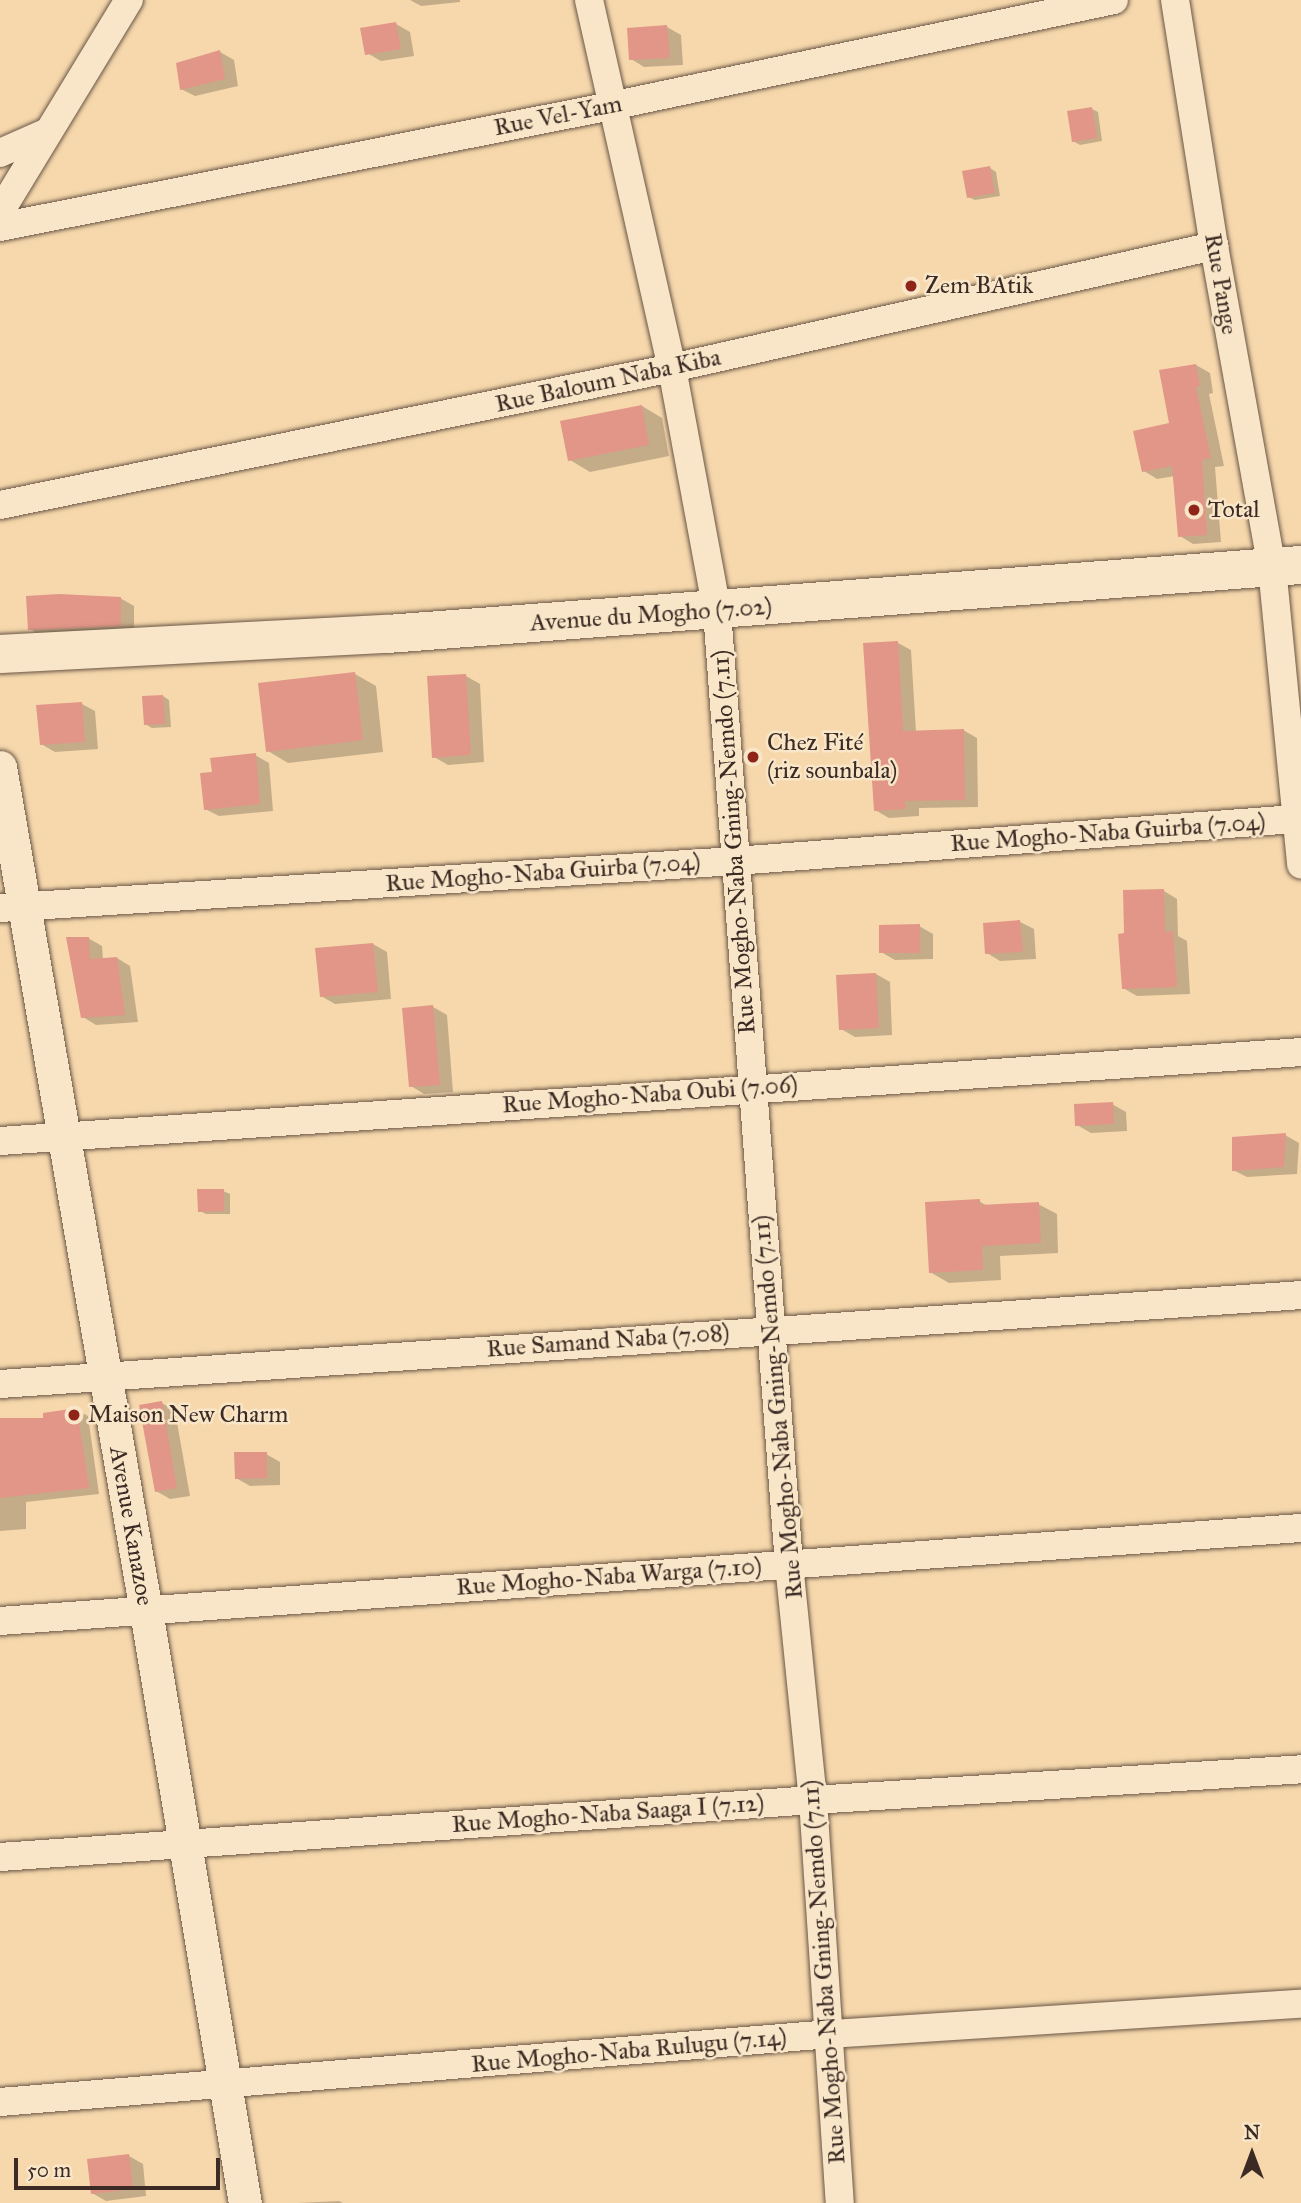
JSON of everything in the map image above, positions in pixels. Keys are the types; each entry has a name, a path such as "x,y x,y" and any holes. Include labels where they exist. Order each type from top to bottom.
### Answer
{"main road":[{"name":"Avenue du Mogho (7.02)","path":"0,654 387,634 1287,566"}],"street":[{"path":"0,212 129,0"},
{"name":"Rue Mogho-Naba Gning-Nemdo (7.11)","path":"589,0 672,368 717,611 789,1564 813,1800 831,2035 840,2203"},
{"name":"Rue Vel-Yam","path":"0,227 611,106 1114,0"},
{"name":"Rue Pange","path":"1175,0 1214,246 1287,566 1295,819 1301,865"},
{"path":"0,153 48,132"},
{"name":"Rue Baloum Naba Kiba","path":"0,505 672,368 1214,246"},
{"name":"Avenue Kanazoe","path":"0,767 12,908 63,1136 245,2203"},
{"name":"Rue Mogho-Naba Guirba (7.04)","path":"12,908 735,861 1295,819"},
{"name":"Rue Mogho-Naba Oubi (7.06)","path":"0,1141 753,1087 1301,1052"},
{"name":"Rue Samand Naba (7.08)","path":"0,1384 771,1329 1301,1295"},
{"name":"Rue Mogho-Naba Warga (7.10)","path":"0,1621 1301,1528"},
{"name":"Rue Mogho-Naba Saaga I (7.12)","path":"0,1857 1301,1769"},
{"name":"Rue Mogho-Naba Rulugu (7.14)","path":"0,2102 831,2035 1301,2004"}],"building":[{"path":"396,22 401,49 365,55 360,28"},
{"path":"667,25 670,58 629,60 627,28"},
{"path":"220,50 225,79 180,90 176,63"},
{"path":"1092,107 1097,138 1072,142 1067,111"},
{"path":"990,166 995,193 967,198 962,171"},
{"path":"1196,364 1200,386 1196,387 1211,458 1202,460 1207,535 1178,537 1172,466 1142,472 1133,431 1169,423 1159,370"},
{"path":"642,405 649,445 568,461 560,421"},
{"path":"59,594 121,597 121,626 28,630 26,596"},
{"path":"898,641 903,731 964,729 965,800 905,801 906,809 874,811 863,643"},
{"path":"355,672 363,740 266,752 258,683"},
{"path":"466,674 471,755 432,758 427,676"},
{"path":"163,695 165,724 144,725 142,696"},
{"path":"82,702 85,742 40,745 36,705"},
{"path":"256,753 260,804 204,810 200,773 212,772 210,758"},
{"path":"1164,889 1165,932 1173,931 1177,987 1122,989 1118,934 1124,933 1123,890"},
{"path":"1020,920 1023,952 985,954 983,923"},
{"path":"920,924 920,953 879,953 879,925"},
{"path":"66,937 89,937 90,959 117,957 125,1015 81,1018"},
{"path":"373,943 378,992 320,997 315,948"},
{"path":"876,973 879,1028 839,1030 836,975"},
{"path":"433,1005 440,1085 409,1087 402,1008"},
{"path":"1113,1102 1114,1124 1075,1126 1074,1104"},
{"path":"1286,1133 1284,1167 1232,1171 1232,1137"},
{"path":"197,1189 224,1189 224,1211 198,1212"},
{"path":"980,1199 980,1205 1039,1202 1041,1243 982,1246 983,1270 929,1273 925,1202"},
{"path":"162,1401 177,1488 155,1492 139,1405"},
{"path":"77,1408 89,1488 0,1498 0,1418 43,1418 43,1413"},
{"path":"234,1452 267,1452 267,1478 235,1479"},
{"path":"129,2154 133,2189 91,2194 87,2159"}],"place":[{"name":"Zem BAtik","path":"911,286"},
{"name":"Total","path":"1194,510"},
{"name":"Chez Fité (riz sounbala)","path":"753,757"},
{"name":"Maison New Charm","path":"74,1415"}]}
